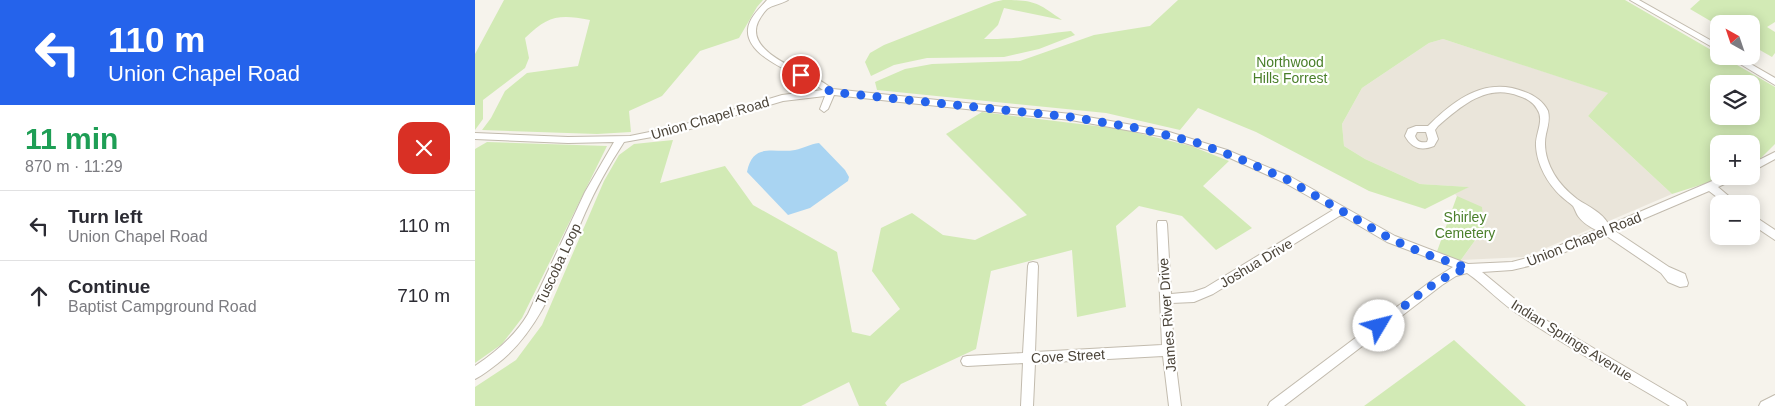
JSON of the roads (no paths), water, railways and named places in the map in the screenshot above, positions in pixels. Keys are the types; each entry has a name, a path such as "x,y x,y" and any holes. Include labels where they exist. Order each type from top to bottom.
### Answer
{"street":[{"path":"785,0 769,3 755,22 752,29 755,43 783,66 816,81 831,92 824,109"},
{"path":"1634,0 1710,44"},
{"path":"1746,65 1775,82"},
{"path":"1430,129 1452,111 1488,90 1511,91 1526,96 1538,104 1544,114 1545,123 1541,136 1541,151 1549,174 1564,192 1578,204 1579,211 1595,225 1665,270"},
{"name":"Union Chapel Road","path":"475,136 621,140 680,129 782,98 831,92 1071,117 1166,134 1216,149 1259,166 1391,239 1425,254 1468,268 1512,266 1537,260 1717,185"},
{"name":"Tuscoba Loop","path":"475,372 503,352 519,336 531,320 567,247 601,169 621,140"},
{"path":"1760,164 1775,155"},
{"path":"1711,188 1721,195"},
{"name":"Joshua Drive","path":"1166,299 1194,297 1209,291 1341,210"},
{"name":"James River Drive","path":"1162,224 1168,350 1175,406"},
{"path":"1760,225 1775,236"},
{"path":"1027,406 1033,266"},
{"path":"1274,406 1432,286 1453,272 1468,268"},
{"name":"Indian Springs Avenue","path":"1468,268 1483,278 1497,292 1523,312 1681,406"},
{"name":"Cove Street","path":"967,361 1168,350"},
{"path":"1765,406 1775,401"}],"water":[{"path":"819,143 845,170 849,177 848,181 810,208 788,215 747,172 750,162 760,152 795,150"}],"park label":[{"name":"Northwood Hills Forrest","path":"1290,70"},
{"name":"Shirley Cemetery","path":"1465,226"}]}
